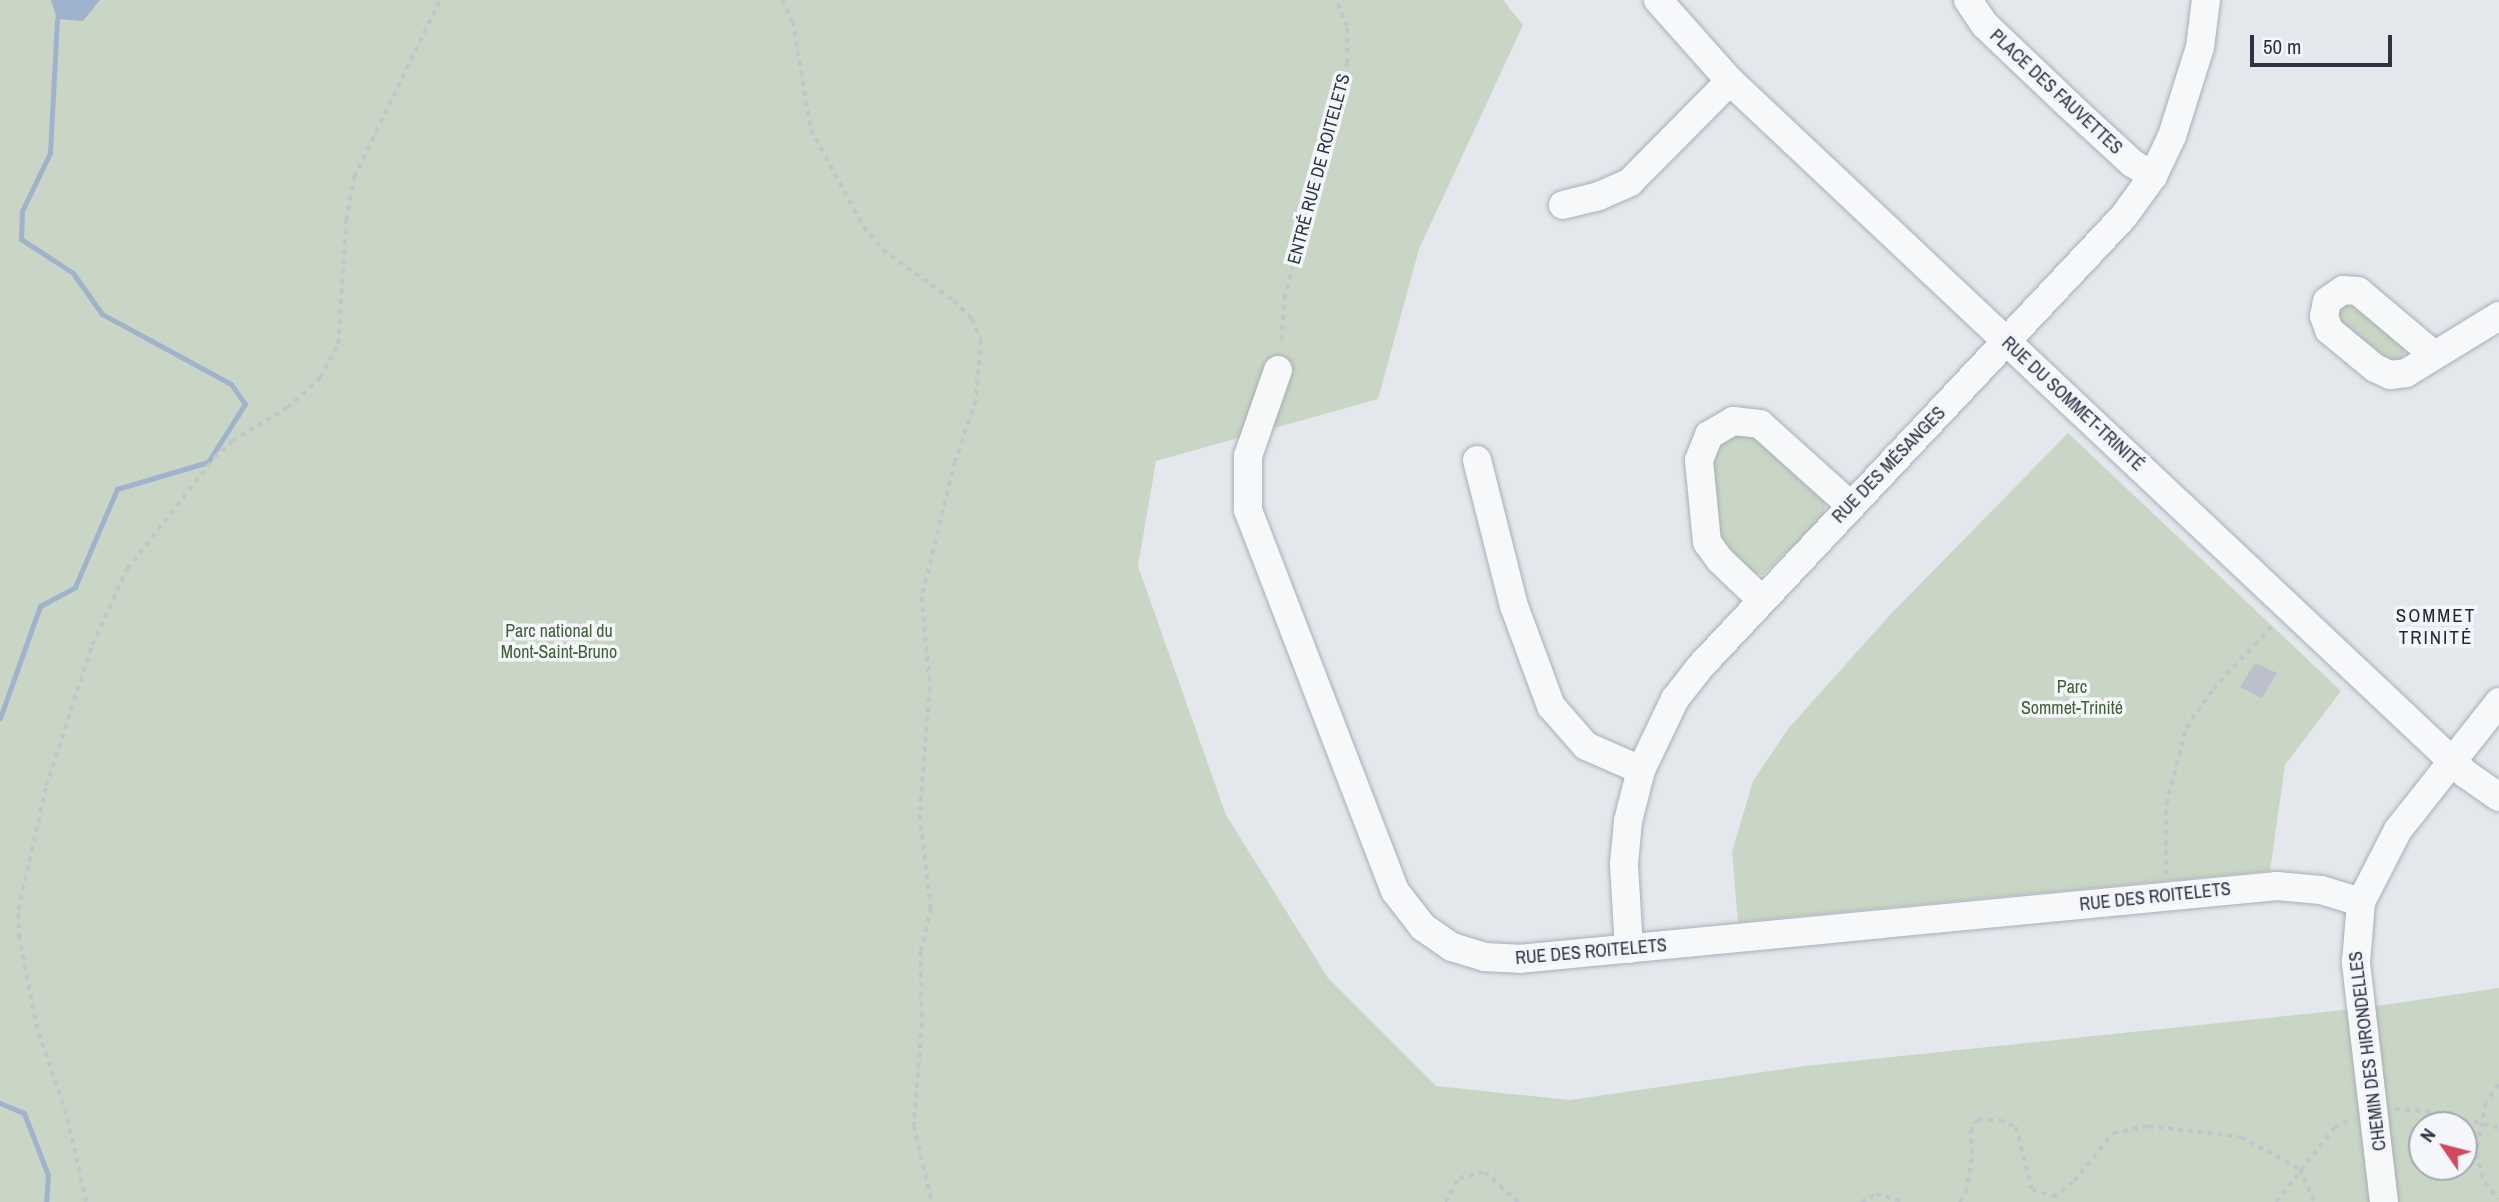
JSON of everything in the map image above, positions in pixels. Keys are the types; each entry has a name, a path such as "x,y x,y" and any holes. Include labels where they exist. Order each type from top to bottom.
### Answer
{"street":[{"name":"RUE DU SOMMET-TRINITÉ","path":"1658,0 1730,81 2452,761 2499,797"},
{"name":"PLACE DES FAUVETTES","path":"1968,0 1985,25 2050,87 2132,163 2153,176"},
{"name":"RUE DES MÉSANGES","path":"1629,949 1624,850 1641,770 1682,688 2113,230 2153,176 2188,94 2206,0"},
{"path":"1563,205 1599,196 1630,182 1730,81"},
{"path":"2434,355 2499,316"},
{"name":"RUE DES ROITELETS","path":"1278,370 1248,456 1248,510 1401,901 1432,935 1484,957 1519,959 2292,886 2361,902"},
{"path":"1762,600 1720,560 1707,542 1699,460 1709,435 1733,421 1760,424 1851,506"},
{"path":"1477,460 1514,606 1551,706 1586,746 1641,770"},
{"name":"CHEMIN DES HIRONDELLES","path":"2384,1202 2356,962 2361,902 2398,830 2499,702"}],"path":[{"path":"86,1202 66,1114 37,1029 19,938 18,910 46,786 92,645 127,569 214,458 232,441 287,408 320,378 338,344 346,220 354,177 440,0"},
{"path":"782,0 793,22 811,130 864,228 883,250 954,301 972,319 981,340 976,401 955,462 922,597 930,687 920,815 931,908 921,951 922,1023 914,1126 932,1202"},
{"name":"ENTRÉ RUE DE ROITELETS","path":"1281,340 1284,299 1347,63 1348,27 1336,0"},
{"path":"2165,896 2166,804 2186,728 2238,659 2290,608"},
{"path":"2499,1085 2486,1103 2476,1154 2485,1183 2499,1199"},
{"name":"CHEMIN DES HIRONDELLES","path":"2389,1098 2391,1111"},
{"path":"1959,1202 1966,1193 1972,1154 1970,1132 1978,1119 2000,1120 2016,1127 2032,1189 2053,1197 2074,1181 2113,1133 2148,1126 2241,1137 2300,1169 2315,1202"},
{"path":"2276,1202 2300,1169"},
{"path":"1445,1202 1459,1178 1485,1172 1518,1202"},
{"path":"1861,1202 1877,1194 1905,1202"}],"green space":[{"name":"Parc national du Mont-Saint-Bruno","path":"0,0 1503,0 1523,25 1419,249 1378,399 1156,461 1138,566 1226,815 1328,978 1436,1086 1570,1100 1805,1066 2363,1008 2499,988 2499,1202 0,1202"},
{"path":"2351,302 2405,345 2403,359 2394,365 2340,325 2338,309"},
{"name":"Parc Sommet-Trinité","path":"2068,433 2341,691 2285,765 2270,871 1738,922 1732,852 1753,781 1788,729 1888,617"},
{"path":"1740,434 1752,435 1826,503 1823,517 1763,575 1754,573 1722,543 1718,532 1712,467 1718,446"}],"water":[{"path":"51,0 100,0 83,21 57,19"}],"building":[{"path":"2255,663 2277,673 2262,698 2240,687"}],"waterway":[{"path":"0,718 40,606 75,587 117,489 208,462 245,404 231,384 102,314 73,273 21,239 22,211 50,153 57,19"},
{"path":"0,1103 24,1113 48,1175 46,1202"}],"district":[{"name":"SOMMET TRINITÉ","path":"2436,627"}]}
